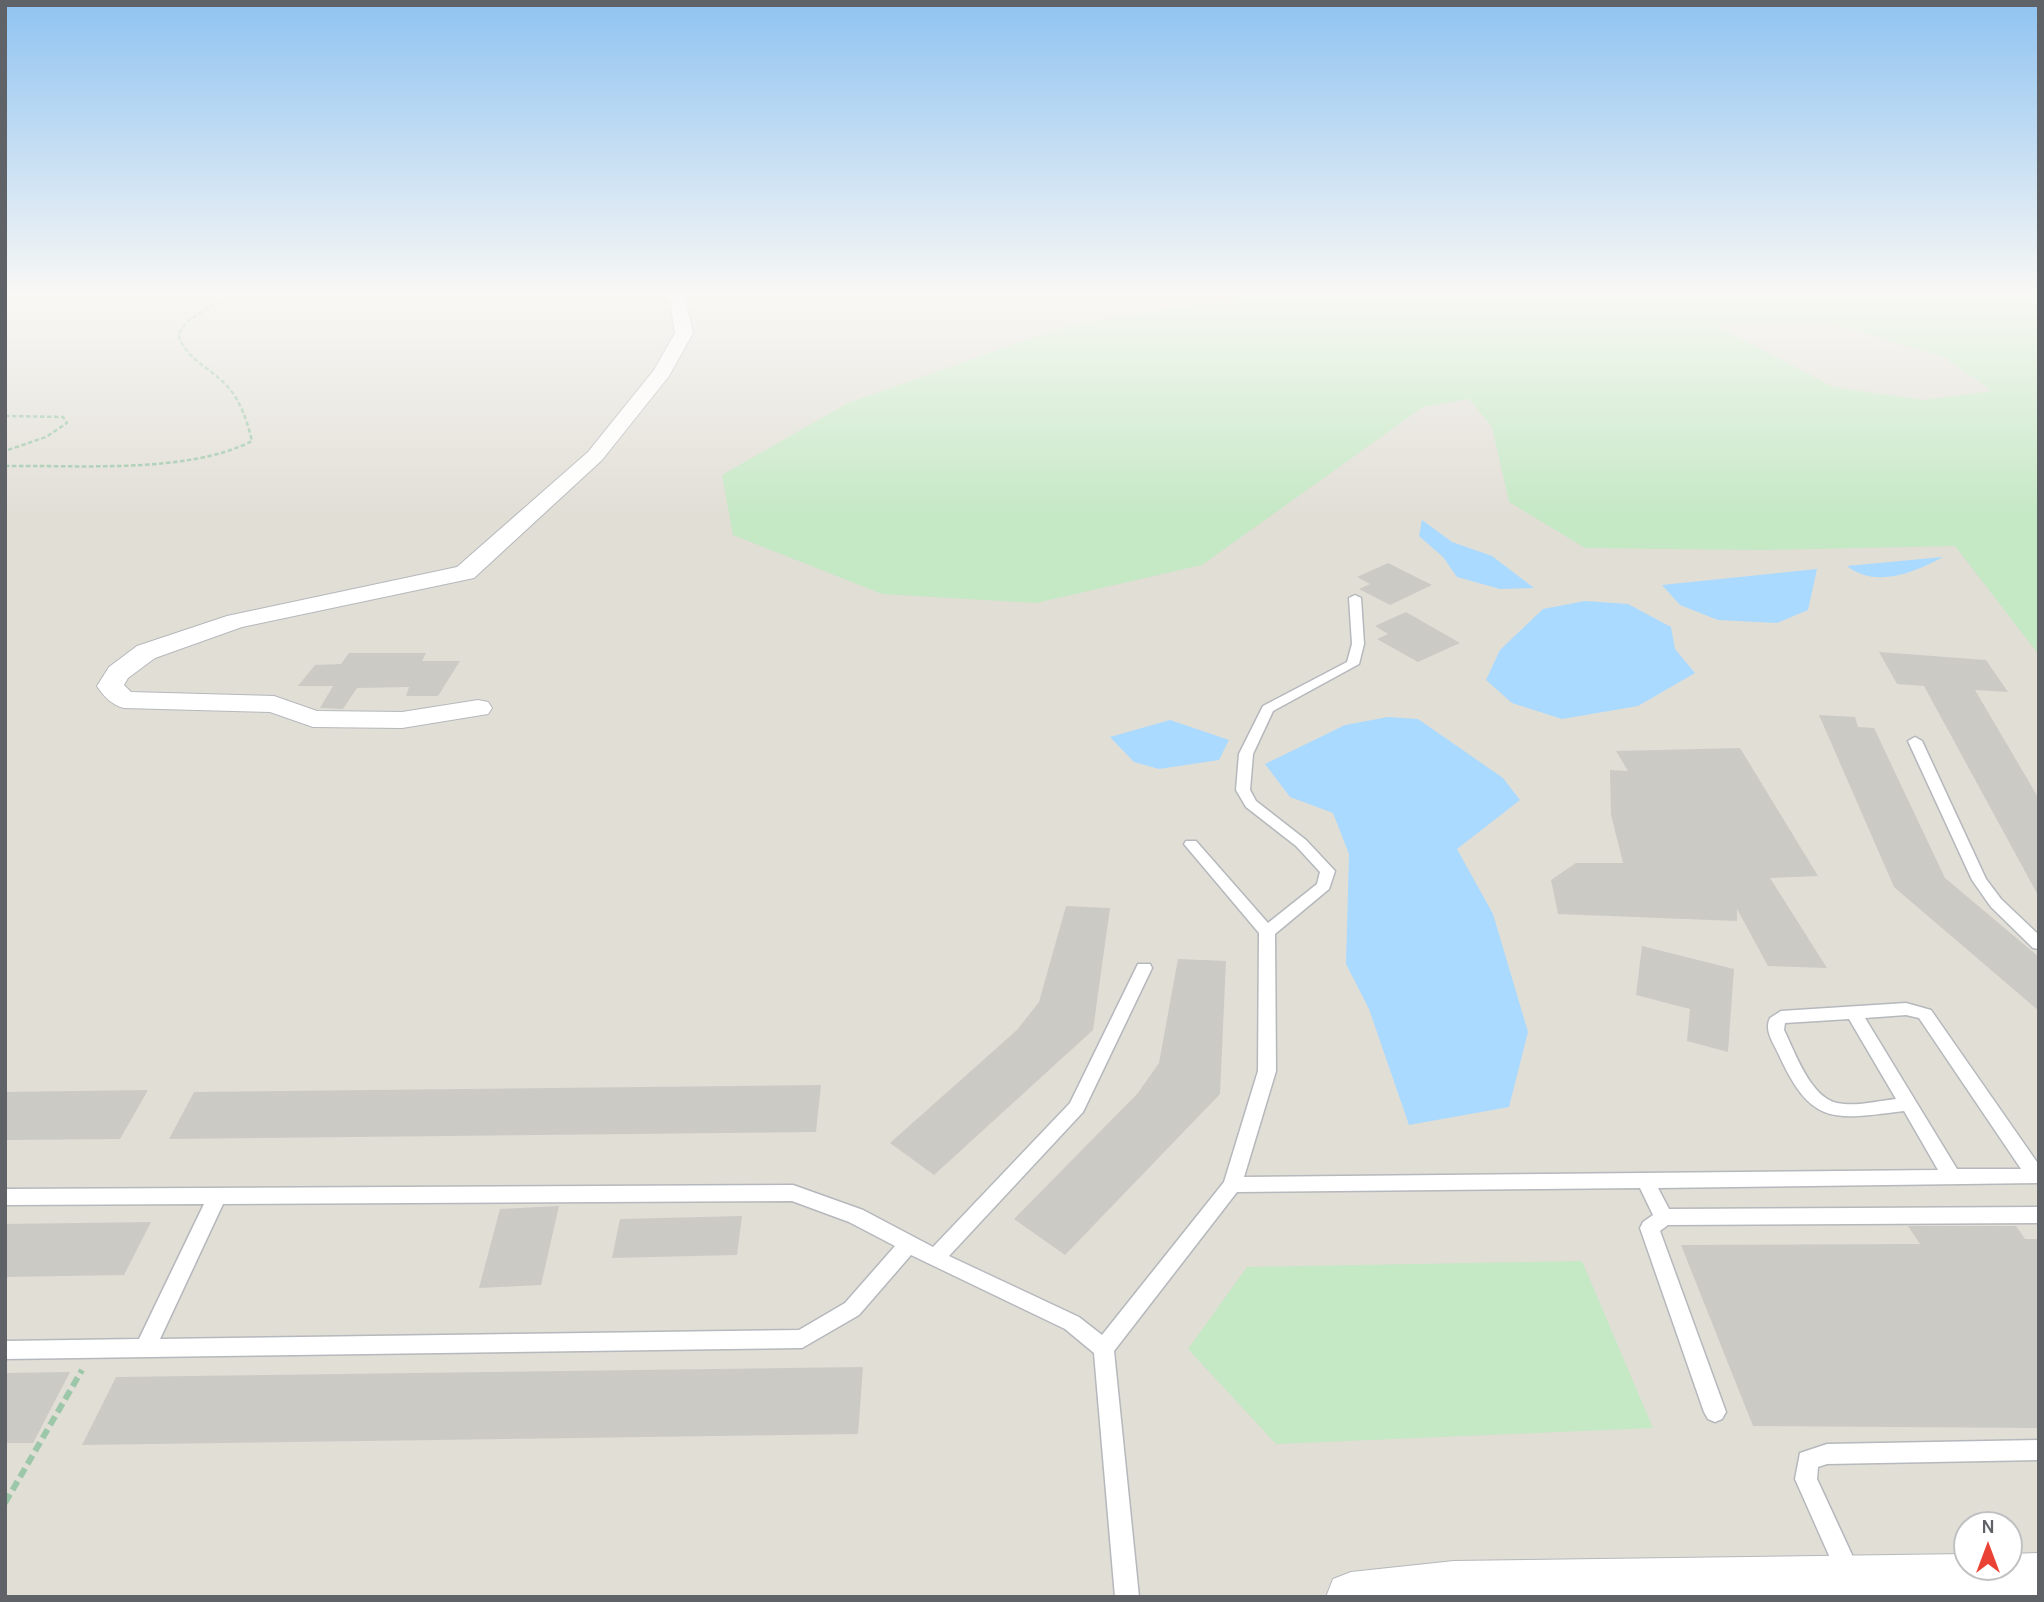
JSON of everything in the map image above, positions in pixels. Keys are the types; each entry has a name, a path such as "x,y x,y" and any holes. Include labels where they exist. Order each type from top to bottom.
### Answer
{"street":[{"path":"478,708 402,720 313,719 274,704 124,700 110,686 118,673 146,652 236,621 465,573 595,456 665,367"},
{"path":"1351,1597 1454,1586 2039,1578"}],"lane":[{"path":"1266,932 1324,886 1328,871 1301,842 1251,804 1243,790 1245,754 1268,709 1353,664 1358,644 1354,598"},
{"path":"1915,741 1979,880 1996,903 2039,944"},
{"path":"1127,1597 1104,1349 1232,1185 1267,1071 1266,932 1191,844"},
{"path":"935,1258 1077,1107 1144,968"},
{"path":"1908,1104 1838,1111 1828,1107 1810,1093 1776,1030 1776,1022 1781,1017 1906,1009 1925,1014 2037,1176"},
{"path":"1854,1013 1952,1177"},
{"path":"1232,1185 2037,1176"},
{"path":"1645,1180 1664,1217"},
{"path":"5,1197 793,1193 856,1216 935,1258 1072,1323 1104,1349"},
{"path":"145,1348 217,1197"},
{"path":"1715,1412 1650,1228 1664,1217 2039,1215"},
{"path":"5,1350 802,1339 852,1308 910,1243"},
{"path":"1852,1581 1805,1479 1808,1461 1827,1454 2039,1450"}],"path":[{"path":"5,466 146,463 220,455 244,448 252,442 243,407 225,383 202,367"},
{"path":"5,416 63,417 67,423 40,442 5,451"},
{"path":"5,1503 94,1349"}],"shaded area":[{"path":"5,367 2039,367 2039,1597 5,1597"}],"green space":[{"path":"951,367 1795,367 1833,387 1924,400 1992,391 1958,367 2039,367 2039,655 1955,546 1762,550 1585,548 1509,502 1492,427 1469,399 1423,407 1202,565 1036,603 882,594 733,535 722,475 848,403"},
{"path":"1582,1261 1653,1428 1276,1444 1188,1349 1247,1267"}],"water":[{"path":"1422,520 1452,542 1492,556 1534,588 1500,589 1457,577 1443,557 1419,536"},
{"path":"1943,557 1895,576 1870,576 1847,566"},
{"path":"1817,569 1808,610 1777,623 1718,620 1680,605 1662,585"},
{"path":"1585,601 1628,604 1671,627 1675,649 1695,673 1638,706 1562,719 1512,703 1486,680 1500,650 1543,609"},
{"path":"1388,717 1418,719 1503,778 1520,800 1457,849 1493,914 1528,1032 1509,1107 1409,1125 1369,1009 1346,964 1349,854 1333,813 1290,797 1265,764 1345,725"},
{"path":"1170,720 1229,740 1219,760 1159,769 1134,762 1110,737"}],"building":[{"path":"1388,563 1432,585 1390,605 1359,589 1370,584 1357,577"},
{"path":"1406,612 1460,643 1418,662 1377,639 1388,634 1375,626"},
{"path":"1879,652 1986,660 2008,692 1975,690 2039,799 2039,897 1924,686 1897,684"},
{"path":"349,653 426,653 422,661 460,661 438,696 406,696 409,687 357,688 343,709 320,708 333,686 298,686 315,665 341,664"},
{"path":"1819,715 1855,717 1858,727 1874,728 1945,878 2039,957 2039,1011 1894,887"},
{"path":"1740,748 1818,876 1770,878 1827,968 1768,966 1737,909 1737,921 1558,914 1551,880 1576,863 1623,863 1611,815 1610,770 1628,771 1616,751"},
{"path":"1066,906 1110,908 1093,1030 934,1175 890,1143 1017,1030 1039,1002"},
{"path":"1642,946 1734,969 1728,1052 1687,1041 1690,1009 1636,995"},
{"path":"1178,959 1226,961 1220,1094 1065,1255 1014,1219 1138,1093 1159,1063"},
{"path":"821,1085 816,1132 169,1139 194,1092"},
{"path":"148,1090 120,1139 5,1140 5,1092"},
{"path":"559,1206 541,1285 479,1288 500,1209"},
{"path":"742,1216 737,1255 612,1258 620,1219"},
{"path":"151,1222 124,1275 5,1277 5,1224"},
{"path":"1908,1226 2016,1226 2025,1239 2039,1239 2039,1428 1753,1426 1681,1245 1920,1244"},
{"path":"863,1367 858,1434 82,1445 116,1377"},
{"path":"70,1372 33,1443 5,1443 5,1373"}]}
